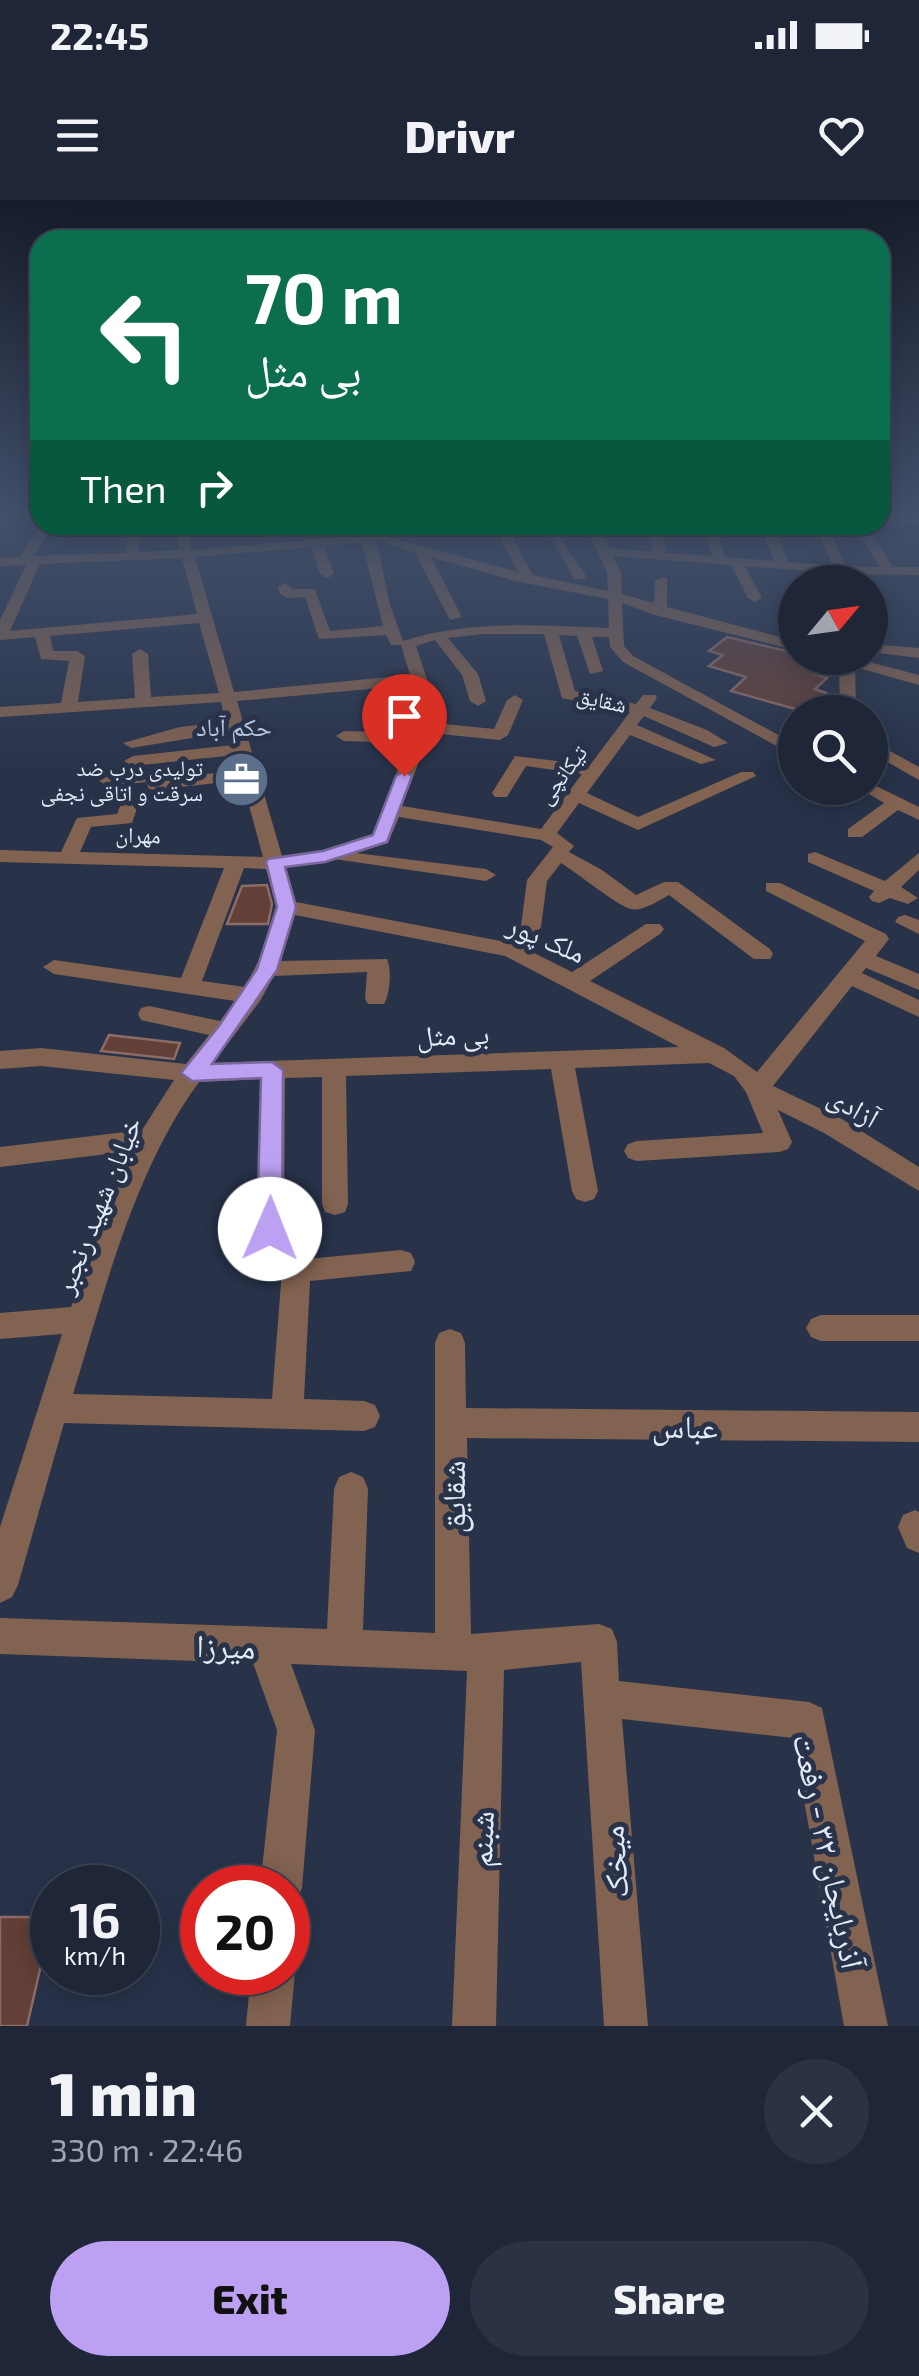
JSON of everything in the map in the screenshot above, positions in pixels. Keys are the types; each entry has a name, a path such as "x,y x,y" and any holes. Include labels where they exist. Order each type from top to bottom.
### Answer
{"street":[{"path":"14,601 0,636 203,618"},
{"path":"199,601 287,907"},
{"path":"313,601 324,636 390,630"},
{"path":"383,601 396,643 439,636 616,633"},
{"path":"447,601 455,617"},
{"path":"614,601 617,647 628,659 778,741"},
{"path":"621,601 711,624 754,628 778,639"},
{"path":"660,612 661,601"},
{"path":"711,624 716,604"},
{"name":"شقایق","path":"551,632 568,695 639,707"},
{"path":"583,632 595,672"},
{"path":"42,634 46,656 77,656 69,706"},
{"path":"439,636 470,674 478,701"},
{"path":"329,855 381,839 431,716 408,644"},
{"path":"888,650 919,653"},
{"path":"140,654 143,701"},
{"path":"888,671 919,680"},
{"path":"0,712 320,691 420,679"},
{"name":"تیکانچی","path":"558,854 564,846 546,835 639,707 667,680"},
{"path":"344,736 500,735 515,700"},
{"path":"639,707 676,720 720,743"},
{"path":"626,726 707,760"},
{"path":"132,752 237,737"},
{"path":"888,756 919,775"},
{"path":"501,793 521,760 595,771"},
{"path":"108,781 155,776 155,785 248,774"},
{"path":"577,795 638,824 747,776"},
{"path":"888,798 919,814"},
{"path":"854,833 897,802"},
{"path":"68,858 84,822 124,819 128,808"},
{"path":"391,810 546,835"},
{"path":"510,950 531,927 537,880 558,854 595,874 634,904 670,886 762,954"},
{"path":"329,855 486,875"},
{"name":"مهران","path":"0,856 275,862 329,855"},
{"path":"815,858 881,895 908,898"},
{"path":"881,895 919,859"},
{"path":"189,987 234,868"},
{"path":"636,1151 779,1142 757,1089 878,939 773,887"},
{"name":"ملک پور","path":"287,907 510,950 716,1054 743,1070 757,1089"},
{"name":"خیابان شهید رنجبر","path":"0,1585 9,1524 150,1139 192,1073 252,996 267,970 287,907"},
{"path":"574,982 653,929"},
{"path":"267,970 379,964 376,998"},
{"path":"853,966 919,984"},
{"path":"853,966 919,1008"},
{"path":"54,967 252,996"},
{"path":"150,1014 227,1031"},
{"name":"بی مثل","path":"0,1060 42,1057 192,1073 716,1054"},
{"path":"562,1060 584,1191"},
{"path":"334,1068 335,1204"},
{"path":"270,1229 272,1070"},
{"name":"آزادی","path":"757,1089 833,1126 919,1180"},
{"path":"0,1157 150,1139"},
{"path":"287,1415 296,1270 401,1262"},
{"path":"0,1326 83,1319"},
{"path":"822,1328 919,1328"},
{"name":"شقایق","path":"450,1343 452,1423 470,1652"},
{"path":"53,1408 364,1416"},
{"name":"عباس","path":"452,1423 919,1427"},
{"path":"344,1649 352,1489"},
{"name":"میرزا","path":"0,1636 470,1652"},
{"path":"470,1652 599,1642 601,1698"},
{"path":"266,1647 296,1730 283,1865"},
{"name":"شبنم","path":"470,1652 474,2026"},
{"name":"میخک","path":"601,1698 626,2026"},
{"name":"آذربایجان ۳۲ - رفعت","path":"601,1698 809,1721 866,2026"},
{"path":"268,2026 271,1995"}],"building":[{"path":"727,637 778,649 778,675 819,675 827,678 815,689 826,693 778,695 778,704 731,691 746,677 709,666 723,655 709,651"},
{"path":"267,885 272,904 268,924 227,924 242,886"},
{"path":"109,1035 180,1043 174,1059 101,1051"},
{"path":"0,1917 30,1917 30,1995 34,1995 27,2026 0,2026"}],"place":[{"name":"تولیدی درب ضد سرقت و اتاقی نجفی","path":"242,780"}],"district":[{"name":"حکم آباد","path":"234,726"}],"route":[{"path":"270,1229 272,1070 192,1073 227,1031 267,970 287,907 275,862 325,856 381,839 404,776"}]}
